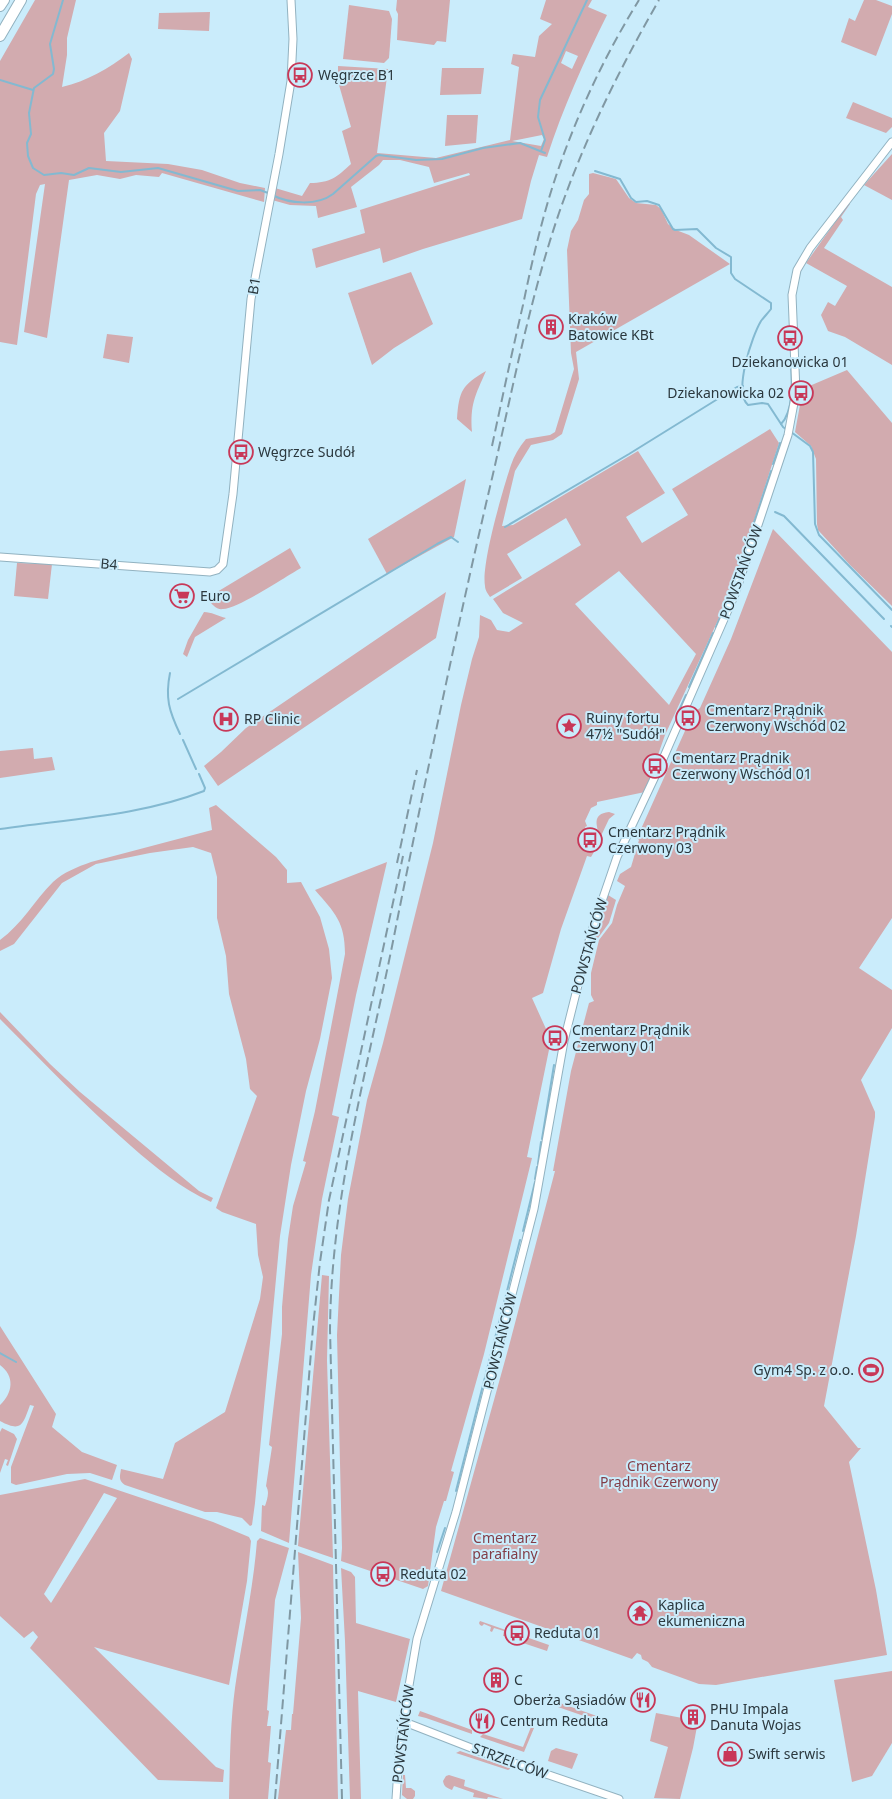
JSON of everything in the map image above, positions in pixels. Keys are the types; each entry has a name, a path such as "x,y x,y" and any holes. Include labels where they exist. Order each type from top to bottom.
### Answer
{"highway":[{"path":"0,6 4,0"},
{"path":"0,36 21,0"}],"street":[{"name":"B1","path":"217,570 223,564 226,546 251,299 270,194 280,151 291,81 293,48 291,0"},
{"name":"POWSTAŃCÓW","path":"396,1799 398,1753 402,1721 419,1633 456,1512 534,1209 563,1049 591,933 618,857 735,594 788,435 795,404 796,380 792,295 795,276 810,248 892,142"},
{"name":"B4","path":"0,557 214,572 217,570"},
{"name":"STRZELCÓW","path":"402,1721 479,1751 619,1799"}],"green space":[{"path":"35,0 76,0 67,38 67,55 62,87 97,74 129,53 132,59 120,111 104,133 106,161 168,164 202,170 240,183 265,188 264,202 162,173 159,177 136,175 120,179 97,175 69,180 47,338 24,332 45,184 40,185 36,194 17,345 0,342 0,61"},
{"path":"397,0 450,0 446,42 437,41 434,45 397,40"},
{"path":"546,0 592,0 588,7 607,15 574,85 547,157 539,155 522,219 383,263 380,248 316,268 312,249 365,233 360,210 470,175 469,173 434,183 429,167 400,160 383,160 351,187 357,207 318,218 316,206 290,205 272,200 275,188 302,196 310,183 323,182 333,178 351,164 342,131 351,127 337,78 329,79 329,74 338,74 338,66 388,69 377,153 436,158 510,140 519,67 511,64 513,54 535,57 539,36 552,24 540,19","holes":["566,51 578,56 572,69 561,63","542,135 544,139 541,146 512,141"]},
{"path":"864,0 876,0 892,6 892,14 876,56 841,42 849,18 855,21"},
{"path":"349,5 389,11 392,19 389,58 384,63 343,59"},
{"path":"210,12 209,31 158,29 159,13"},
{"path":"442,68 484,68 481,94 440,95"},
{"path":"853,102 892,118 892,127 886,133 846,118"},
{"path":"447,115 478,115 476,143 445,146"},
{"path":"892,154 892,200 864,185"},
{"path":"593,173 616,179 629,198 636,203 656,205 661,209 668,224 676,230 689,235 730,264 576,352 579,379 562,434 553,440 531,445 515,471 502,526 513,525 638,451 665,493 626,517 642,543 688,515 672,489 770,429 779,443 731,592 665,735 645,792 597,802 597,805 591,808 585,821 587,826 585,827 594,852 591,857 587,856 561,929 543,993 532,998 551,1040 527,1157 532,1158 484,1354 451,1471 454,1472 436,1527 428,1586 423,1589 341,1561 337,1335 341,1255 348,1199 367,1100 433,843 461,705 479,637 480,615 491,620 497,630 509,632 523,623 503,613 493,599 581,545 566,518 507,554 522,578 490,597 487,592 485,575 489,544 512,462 526,439 550,435 555,432 574,369 571,353 567,250 571,231 578,220 584,200 589,194 589,174","holes":["619,571 696,654 669,705 575,604"]},
{"path":"848,204 850,204 841,217 843,220 824,248 892,287 892,365 845,337 828,331 821,315 828,302 835,306 847,286 806,263"},
{"path":"411,272 433,324 394,348 372,365 348,293"},
{"path":"107,334 133,337 129,363 103,358"},
{"path":"847,370 892,423 892,606 818,530 816,459 811,446 795,432 802,394 807,387"},
{"path":"486,371 474,400 472,432 457,419 459,402 467,385"},
{"path":"466,479 454,537 387,574 368,539"},
{"name":"Cmentarz Prądnik Czerwony","path":"773,529 892,652 892,918 859,968 892,990 892,1028 861,1080 875,1112 875,1117 856,1236 824,1406 858,1448 861,1448 849,1462 876,1590 887,1655 716,1685 699,1684 652,1667 637,1653 632,1659 441,1591 555,1171 553,1171 571,1071 589,1003 594,1001 591,995 591,973 599,940 612,923 625,886 617,881 620,874 631,867 639,840 637,838 693,713 700,708 731,639"},
{"path":"290,548 301,568 250,598 230,607 219,609 210,602 217,592"},
{"path":"17,563 52,564 48,599 14,596"},
{"path":"446,592 436,638 218,786 204,766 246,728"},
{"path":"204,612 226,618 195,637 187,657 183,654 188,640"},
{"path":"33,748 34,759 52,757 55,770 0,778 0,751"},
{"path":"216,805 276,857 287,870 287,883 301,882 320,917 329,949 332,978 291,1165 280,1236 255,1503 252,1525 250,1526 242,1518 217,1512 205,1512 125,1485 120,1478 121,1469 163,1479 175,1443 225,1412 260,1299 263,1277 258,1255 256,1224 216,1208 257,1096 250,1089 246,1059 229,994 226,956 217,918 217,877 211,853 193,847 150,853 96,864 62,883 14,944 0,951 0,940 15,927 46,889 62,875 91,862 212,830 209,808"},
{"path":"603,813 615,814 609,819 600,838 597,818"},
{"path":"387,862 356,995 332,1115 339,1117 322,1199 311,1275 289,1543 261,1531 262,1505 265,1506 268,1496 266,1486 272,1447 269,1445 282,1334 282,1307 288,1239 293,1206 306,1162 303,1161 315,1111 345,954 345,943 338,919 315,890"},
{"path":"608,895 616,900 609,923 598,938 594,937"},
{"path":"0,1012 80,1092 199,1191 213,1198 211,1202 169,1177 114,1131 64,1084 0,1019"},
{"path":"322,1275 329,1276 327,1360 333,1558 298,1546"},
{"path":"0,1326 56,1414 52,1427 82,1452 117,1465 112,1480 90,1473 67,1474 16,1485 11,1483 11,1467 34,1406 30,1405 21,1425 7,1425 0,1421 0,1405 10,1390 10,1379 5,1369 0,1365"},
{"path":"2,1428 14,1434 17,1439 8,1466 6,1465 8,1460 5,1459 0,1473 0,1432"},
{"path":"85,1479 213,1522 249,1537 251,1541 247,1581 229,1685 94,1647 216,1767 224,1770 223,1782 158,1780 30,1648 38,1637 33,1631 24,1638 0,1616 0,1495","holes":["104,1493 117,1498 51,1603 44,1594"]},
{"path":"260,1538 289,1548 275,1600 267,1710 269,1711 267,1726 271,1726 268,1762 271,1763 268,1799 229,1799 233,1702 257,1541"},
{"path":"298,1552 333,1565 338,1799 278,1799 286,1730 291,1730 301,1618"},
{"path":"341,1568 351,1572 355,1577 356,1623 410,1639 396,1702 358,1691 361,1799 350,1799"},
{"path":"480,1621 549,1645 547,1651 511,1639 512,1634 508,1632 506,1636 503,1636 504,1631 494,1628 492,1632 490,1631 491,1627 484,1624 480,1625"},
{"path":"892,1671 892,1743 872,1776 852,1782 834,1680"},
{"path":"560,1703 608,1720 607,1724 558,1707"},
{"path":"420,1711 472,1730 472,1734 418,1716"},
{"path":"656,1713 698,1721 680,1799 654,1798 668,1747 650,1741"},
{"path":"531,1727 534,1728 524,1752 480,1737 483,1734 523,1747"},
{"path":"556,1748 578,1754 572,1769 548,1761 551,1751"},
{"path":"460,1751 510,1769 508,1770 456,1753"},
{"path":"403,1775 405,1775 406,1788 411,1788 415,1791 413,1799 407,1799 402,1795"},
{"path":"449,1775 465,1780 464,1786 503,1799 473,1797 474,1793 454,1786 452,1790 449,1789 443,1781"}],"waterway":[{"path":"63,0 50,44 53,74 34,88 29,113 31,134 27,143 28,156 33,168 44,175 61,173 74,175 89,168 121,172 158,168 238,191 260,190 268,193"},
{"path":"541,151 545,140 538,117 540,100 587,0"},
{"path":"0,80 33,90"},
{"path":"272,195 295,202 311,202 327,198 379,155 416,160 442,159 483,148 520,143 545,153"},
{"path":"595,171 620,179 631,198 636,202 647,201 659,205 673,229 697,229 716,248 731,257 731,273 735,279 771,303 771,309 761,321 753,339 742,388 748,405 768,404 787,430"},
{"path":"781,424 790,404 792,387 791,363"},
{"path":"505,527 629,454 737,387 743,386"},
{"path":"791,432 810,446 813,452 815,524 819,535 892,610"},
{"path":"773,464 780,443"},
{"path":"716,627 732,589 771,471"},
{"path":"775,512 784,516 884,619"},
{"path":"178,699 437,544 451,537 458,542"},
{"path":"689,687 713,633"},
{"path":"170,673 169,704 180,734"},
{"path":"677,715 686,695"},
{"path":"183,740 196,769"},
{"path":"0,829 104,816 155,806 204,791 205,788 199,774"},
{"path":"542,1139 554,1065"},
{"path":"538,1164 541,1142"},
{"path":"535,1179 537,1167"},
{"path":"523,1231 535,1182"},
{"path":"456,1491 520,1240"},
{"path":"0,1353 16,1362"},
{"path":"437,1552 445,1528"}],"railway":[{"path":"492,446 534,256 556,176 573,130 593,85 639,0"},
{"path":"342,1799 330,1330 332,1278 345,1175 455,641 539,277 559,213 580,158 617,78 659,0"},
{"path":"397,863 417,770"},
{"path":"275,1799 313,1327 320,1262 329,1200 403,856"}],"place":[{"name":"Węgrzce B1","path":"300,75"},
{"name":"Kraków Batowice KBt","path":"551,327"},
{"name":"Dziekanowicka 01","path":"790,338"},
{"name":"Dziekanowicka 02","path":"801,393"},
{"name":"Węgrzce Sudół","path":"241,452"},
{"name":"Euro","path":"182,596"},
{"name":"Cmentarz Prądnik Czerwony Wschód 02","path":"688,718"},
{"name":"RP Clinic","path":"226,719"},
{"name":"Ruiny fortu 47½ \"Sudół\"","path":"569,726"},
{"name":"Cmentarz Prądnik Czerwony Wschód 01","path":"655,766"},
{"name":"Cmentarz Prądnik Czerwony 03","path":"590,840"},
{"name":"Cmentarz Prądnik Czerwony 01","path":"555,1038"},
{"name":"Gym4 Sp. z o.o.","path":"871,1370"},
{"name":"Reduta 02","path":"383,1574"},
{"name":"Kaplica ekumeniczna","path":"640,1613"},
{"name":"Reduta 01","path":"517,1633"},
{"name":"C","path":"496,1680"},
{"name":"Oberża Sąsiadów","path":"643,1700"},
{"name":"PHU Impala Danuta Wojas","path":"693,1717"},
{"name":"Centrum Reduta","path":"482,1721"},
{"name":"Swift serwis","path":"730,1754"}],"park label":[{"name":"Cmentarz parafialny","path":"505,1546"}]}
